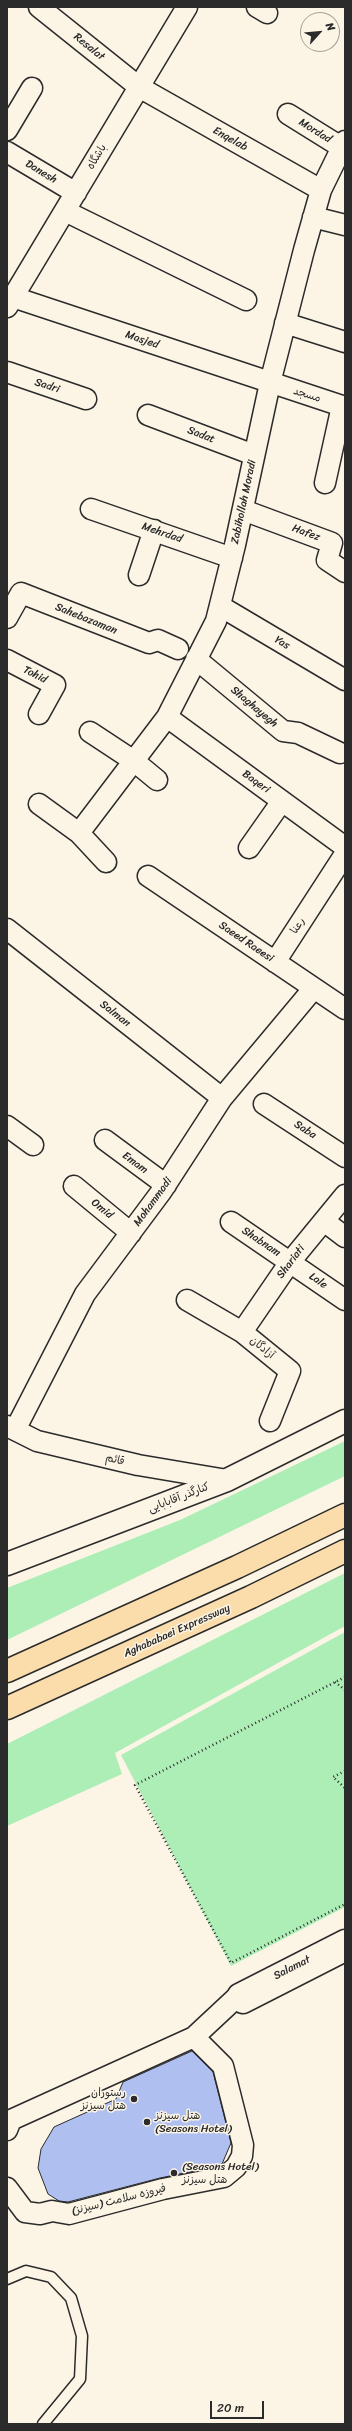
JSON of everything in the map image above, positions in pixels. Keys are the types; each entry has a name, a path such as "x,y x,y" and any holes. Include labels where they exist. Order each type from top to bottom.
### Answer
{"highway":[{"path":"7,1671 237,1567 345,1514"},
{"name":"Aghababaei Expressway","path":"7,1708 251,1597 345,1551"}],"main road":[{"name":"کنارگذر آقابابایی","path":"7,1564 228,1480 345,1421"},
{"name":"Salamat","path":"241,1998 345,1941"},
{"name":"Salamat","path":"241,1998 345,1950"}],"street":[{"name":"Resalat","path":"39,7 139,87"},
{"name":"باشگاه","path":"10,302 187,7"},
{"name":"Enqelab","path":"139,87 321,190"},
{"path":"7,130 32,88"},
{"name":"Mordad","path":"288,114 343,144"},
{"name":"Zabihollah Moradi","path":"79,833 167,717 216,620 243,510 270,383 313,217 321,190 338,168 343,144"},
{"name":"Danesh","path":"7,152 76,193"},
{"path":"65,211 246,300"},
{"path":"313,217 345,225"},
{"name":"Masjed","path":"10,302 270,383"},
{"path":"285,323 345,342"},
{"name":"Sadri","path":"7,372 86,399"},
{"name":"مسجد","path":"270,383 344,406"},
{"path":"325,483 344,406"},
{"name":"Sadat","path":"148,415 254,455"},
{"name":"Mehrdad","path":"92,509 232,558"},
{"name":"Hafez","path":"243,510 332,543 327,560 345,572"},
{"path":"139,575 154,530"},
{"name":"Sahebazaman","path":"7,618 21,593 149,644 158,640 178,649"},
{"name":"Yas","path":"220,606 345,680"},
{"name":"Shaghayegh","path":"196,659 283,731 298,733 340,753"},
{"name":"Tohid","path":"7,660 55,685 39,714"},
{"name":"Baqeri","path":"167,717 345,847"},
{"path":"90,732 134,761 157,780"},
{"path":"249,848 282,801"},
{"path":"39,804 79,833 106,862"},
{"name":"رعنا","path":"275,962 345,854"},
{"name":"Saeed Raeesi","path":"148,876 345,1009"},
{"name":"Salman","path":"7,929 222,1098"},
{"name":"Mohammadi","path":"11,1428 85,1294 166,1185 222,1098 314,988"},
{"name":"Saba","path":"264,1104 345,1157"},
{"path":"7,1126 33,1145"},
{"name":"Emam","path":"105,1140 166,1185"},
{"name":"Omid","path":"74,1186 131,1233"},
{"name":"Shariati","path":"242,1332 290,1262 345,1195"},
{"path":"324,1221 345,1237"},
{"name":"Shabnam","path":"231,1222 290,1262"},
{"name":"Lale","path":"290,1262 345,1300"},
{"name":"آزادگان","path":"187,1300 242,1332 290,1371 270,1421"},
{"name":"قائم","path":"11,1428 37,1441 138,1465 228,1480"},
{"path":"7,2130 11,2120 194,2037 241,1998"},
{"name":"فیروزه سلامت (سیزنز)","path":"7,2188 25,2212 40,2214 52,2211 70,2214 163,2189 224,2177 236,2167 242,2156 243,2145 223,2066 194,2037"}],"lane":[{"path":"7,2279 26,2271 51,2277 71,2298 82,2336 80,2379 43,2424"}],"path":[{"path":"345,1677 135,1785 231,1963 345,1904"},
{"path":"336,1682 345,1690"},
{"path":"345,1771 333,1777 345,1788"}],"green space":[{"path":"345,1441 345,1476 7,1640 7,1588 180,1520"},
{"path":"345,1573 345,1626 115,1753 122,1774 7,1826 7,1744"},
{"path":"345,1632 345,1907 231,1966 121,1755"}],"building":[{"name":"هتل سیزنز (Seasons Hotel)","path":"192,2051 213,2072 231,2143 222,2164 219,2166 160,2178 68,2202 59,2201 48,2194 38,2168 41,2149 54,2127 116,2099 123,2082"}],"place":[{"name":"رستوران هتل سیزنز","path":"134,2099"},
{"name":"هتل سیزنز (Seasons Hotel)","path":"147,2122"},
{"name":"(Seasons Hotel) هتل سیزنز","path":"174,2173"}]}
